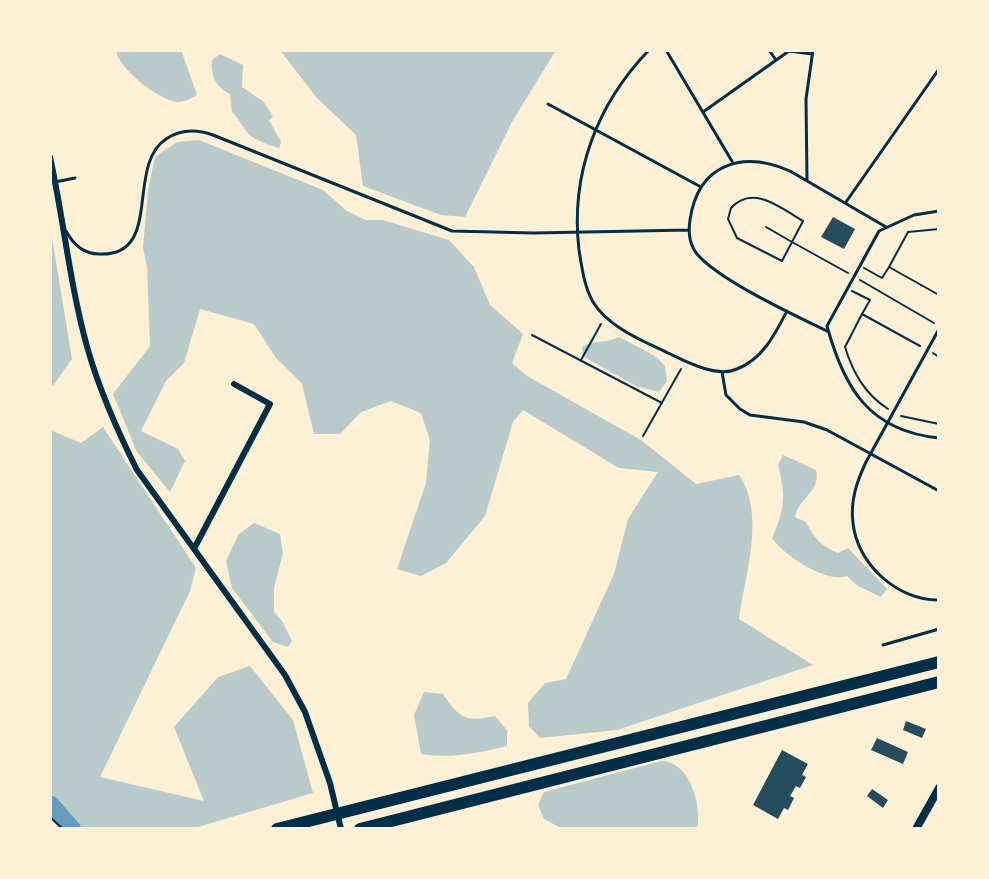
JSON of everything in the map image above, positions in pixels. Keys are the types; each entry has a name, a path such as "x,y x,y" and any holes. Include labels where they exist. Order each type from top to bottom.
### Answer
{"highway":[{"path":"277,829 939,662"},
{"path":"360,829 939,682"}],"street":[{"path":"50,157 87,349 117,428 137,470 195,547 299,699 330,783 341,829"},
{"path":"195,547 270,404 234,384"},
{"path":"916,829 939,788"}],"lane":[{"path":"649,50 616,90 595,130 581,171 577,232 585,283 594,304 634,336 685,361 722,372 735,370 765,349 787,311"},
{"path":"666,50 733,163"},
{"path":"769,50 776,60"},
{"path":"703,113 789,51 812,52 806,99 807,180"},
{"path":"846,202 939,69"},
{"path":"548,104 701,187"},
{"path":"63,227 71,241 91,254 122,250 138,230 146,167 152,153 174,134 190,130 213,135 465,234 689,230"},
{"path":"829,332 723,276 698,256 689,230 692,207 701,187 713,173 733,163 752,161 773,164 807,180 886,227"},
{"path":"55,182 75,178"},
{"path":"939,209 914,215 879,231 827,326 843,376 860,400 887,422 908,432 939,438"},
{"path":"939,327 870,453 857,482 853,507 855,539 890,586 927,600 939,600"},
{"path":"722,372 726,395 750,415 804,422 827,430 939,491"},
{"path":"883,645 939,629"}],"path":[{"path":"746,196 772,203 803,221 792,242 782,261 737,238 728,219 731,208 746,196"},
{"path":"766,227 939,327"},
{"path":"860,266 882,278 908,232 939,229"},
{"path":"889,267 939,295"},
{"path":"848,289 870,300 845,347 859,381 880,404 893,412 917,421 939,424"},
{"path":"862,314 927,350"},
{"path":"580,361 606,316"},
{"path":"532,335 662,403"},
{"path":"643,436 685,361"},
{"path":"50,817 63,829"}],"shaded area":[{"path":"116,50 181,50 197,95 179,102 161,96 131,74"},
{"path":"280,50 556,50 512,122 465,217 441,215 363,186 356,135 316,97"},
{"path":"220,54 243,65 242,87 264,102 273,117 269,120 281,142 279,148 251,136 232,112 230,94 221,88 213,76 212,60"},
{"path":"199,140 323,190 347,211 366,220 383,220 449,240 474,267 490,305 523,334 512,363 527,376 641,440 696,484 739,475 747,491 752,527 739,619 813,665 617,730 540,738 529,726 528,703 545,683 566,679 614,574 628,519 658,472 619,468 523,410 513,422 485,516 446,563 421,576 397,569 426,483 430,440 421,413 391,401 361,412 340,434 314,434 302,384 276,358 254,324 200,309 184,363 166,381 141,431 178,449 185,461 170,492 137,452 113,394 150,346 147,267 143,248 148,190 155,157 177,142"},
{"path":"50,225 72,359 50,390"},
{"path":"619,337 655,356 665,366 667,381 659,392 636,386 584,357 582,347"},
{"path":"103,427 196,568 190,591 100,777 204,801 174,727 218,677 250,666 293,720 313,793 191,829 76,829 70,823 68,812 50,792 50,430 81,443"},
{"path":"783,455 816,470 813,489 795,517 806,522 815,537 827,547 838,553 848,548 887,589 881,597 858,586 847,576 828,576 817,572 786,552 772,538 783,502 778,465"},
{"path":"254,523 280,534 283,553 274,588 274,612 292,641 288,647 273,642 232,588 226,561 239,534"},
{"path":"424,692 443,694 464,717 477,719 495,716 507,730 507,746 454,756 421,754 414,715"},
{"path":"661,761 680,768 692,786 698,808 697,829 563,829 544,819 538,805 544,792"}],"building":[{"path":"833,217 855,229 844,249 821,237"},
{"path":"906,721 926,729 922,738 903,730"},
{"path":"877,738 908,752 903,764 871,750"},
{"path":"782,750 808,764 800,788 796,786 790,796 794,798 788,810 784,808 778,819 753,805"},
{"path":"872,789 888,800 883,808 867,796"}],"waterway":[{"path":"50,804 72,829"}]}
